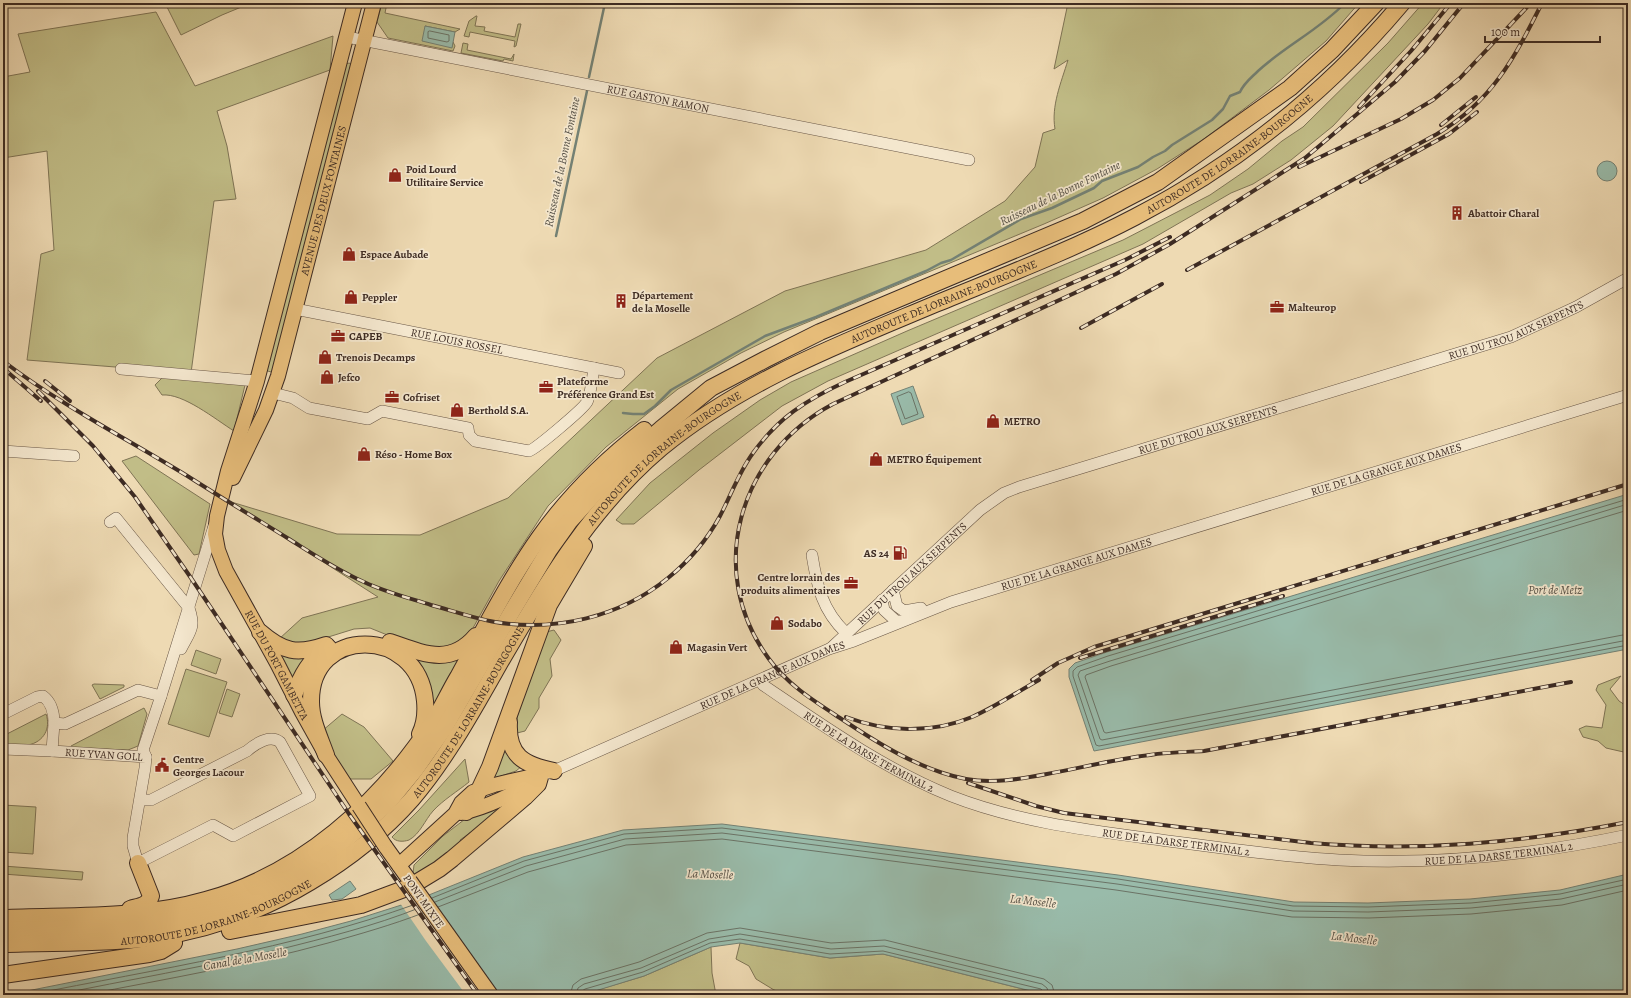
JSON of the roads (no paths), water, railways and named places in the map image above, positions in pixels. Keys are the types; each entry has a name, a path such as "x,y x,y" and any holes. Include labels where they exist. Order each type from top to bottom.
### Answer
{"highway":[{"name":"AUTOROUTE DE LORRAINE-BOURGOGNE","path":"3,930 127,927 156,924 190,917 242,901 270,889 304,870 334,850 387,804 415,770 443,730 549,550 569,522 631,454 711,388 820,332 1083,221 1158,182 1290,88 1332,50 1376,3"},
{"name":"AUTOROUTE DE LORRAINE-BOURGOGNE","path":"3,944 94,942 146,938 201,928 231,920 275,901 338,864 390,823 428,780 464,726 548,581 589,523 613,495 661,449 714,409 748,388 781,371 1104,232 1150,209 1209,175 1269,132 1303,104 1363,47 1402,3"},
{"path":"260,632 272,642 285,649 301,652 337,641 362,636 378,638 431,655 447,655 456,653 467,646 475,637 538,538 582,486 624,445 680,404 711,388"},
{"path":"461,813 474,801 480,789 510,714 549,605 586,541 589,523"},
{"path":"3,918 111,915 156,911 204,901 237,890 304,855 350,819 375,796 398,770 433,721 503,595"},
{"path":"294,695 306,668 324,649 337,641"},
{"path":"326,755 315,724 311,703 312,688 317,673 332,656 344,648 360,644 382,646 401,656 411,666 419,679 424,693 426,710 422,730 412,750"},
{"path":"3,955 174,943 361,905 408,885 439,869 452,859 530,792 547,774 520,759 513,749 509,738 510,714"},
{"path":"230,931 314,889 364,854 382,836 390,823"},
{"path":"111,915 145,905 150,901 150,890 138,862"},
{"path":"3,908 24,917"},
{"path":"3,975 149,954 161,951 174,943"}],"main road":[{"name":"AVENUE DES DEUX FONTAINES","path":"218,510 230,464 255,387 355,3"},
{"name":"AVENUE DES DEUX FONTAINES","path":"218,510 272,395 296,309 374,3"},
{"name":"RUE DU FORT GAMBETTA","path":"218,510 215,538 222,562 326,755 359,806"},
{"path":"480,789 547,774"},
{"path":"399,865 461,813 472,811 512,794 547,774"},
{"name":"PONT MIXTE","path":"359,806 399,865 408,885 491,995"},
{"path":"385,846 404,850 418,848"}],"street":[{"name":"RUE GASTON RAMON","path":"347,37 969,160"},
{"name":"RUE DU TROU AUX SERPENTS","path":"829,649 980,510 1004,492 1019,486 1511,337 1570,310 1628,278"},
{"name":"RUE LOUIS ROSSEL","path":"296,309 619,373"},
{"path":"121,369 255,387 272,395 293,398 309,408 368,419 382,411 468,428 469,435 475,441 529,451 534,449 550,436 588,402 594,368"},
{"name":"RUE DE LA GRANGE AUX DAMES","path":"547,774 829,649 854,641 949,602 1628,395"},
{"path":"3,451 74,456"},
{"name":"AVENUE DES DEUX FONTAINES","path":"146,757 143,750 162,696 218,510"},
{"path":"110,522 116,518 188,607"},
{"path":"812,555 819,593 833,620 846,633"},
{"path":"893,590 897,606 904,610 911,611 949,602"},
{"path":"882,600 884,610 896,621 901,621"},
{"name":"RUE DE LA DARSE TERMINAL 2","path":"760,680 763,685 863,750 929,787 973,804 1032,821 1086,830 1310,858 1369,861 1418,861 1484,856 1542,850 1628,835"},
{"path":"54,723 65,724 138,690 162,696"},
{"path":"3,714 42,696 47,700 54,714 52,751"},
{"path":"138,862 213,825 232,836 310,796 280,742 271,738 254,744 247,751 151,800 140,800"},
{"name":"RUE YVAN GOLL","path":"3,750 52,751 146,757 133,838 133,846 138,862"}],"water":[{"path":"425,26 455,32 452,48 422,41"},
{"path":"1607,161 1614,164 1617,171 1614,178 1607,181 1600,178 1597,171 1600,164"},
{"path":"913,386 924,417 902,425 891,394"},
{"name":"Port de Metz","path":"1628,494 1628,649 1094,751 1069,677 1069,669 1075,663"},
{"path":"722,824 1118,875 1294,902 1368,903 1470,899 1560,890 1628,874 1628,995 1047,995 883,954 830,958 740,943 711,947 644,976 582,995 7,995 237,949 351,921 414,901 523,857 623,830"},
{"path":"350,881 356,889 342,899 332,900 329,895"}],"waterway":[{"name":"Ruisseau de la Bonne Fontaine","path":"589,77 605,3"},
{"name":"Ruisseau de la Bonne Fontaine","path":"623,413 644,414 655,406 671,390 765,336 816,317 951,260 1021,219 1052,208 1094,188 1102,181 1138,167 1212,120 1223,109 1230,96 1240,92 1246,83 1268,62 1324,22 1345,3"},
{"name":"Ruisseau de la Bonne Fontaine","path":"556,236 587,91"}],"railway":[{"path":"1359,107 1411,51 1451,3"},
{"path":"1464,3 1425,51 1395,82 1305,158 1170,244 1116,274 833,404 801,426 774,453 754,483 741,517 736,553 738,589 749,625 769,659 793,685 855,728 900,755 932,769 966,779 986,781 1017,779 1137,757 1164,753 1204,751 1571,682"},
{"path":"1299,167 1401,119 1433,100 1460,78 1531,3"},
{"path":"1187,270 1437,134 1456,121 1473,107 1500,77 1522,42 1542,3"},
{"path":"1441,125 1476,97"},
{"path":"1361,182 1449,134 1477,112"},
{"path":"3,361 71,407 189,477 325,562 364,582 380,589 406,597 495,622 518,625 564,623 608,612 629,603 649,591 676,571 697,550 709,533 720,516 743,468 753,453 772,430 805,403 845,382 1125,260 1170,237"},
{"path":"1081,328 1162,284"},
{"path":"3,368 41,401"},
{"path":"45,381 70,401"},
{"path":"38,391 93,446 135,497 349,814 478,995"},
{"path":"1032,680 1058,663 1094,647 1628,484"},
{"path":"1080,658 1283,596"},
{"path":"846,717 877,726 892,728 909,729 941,726 981,713 1039,680"},
{"path":"968,783 1036,806 1064,813 1311,843 1351,846 1431,846 1470,844 1549,835 1628,822"}],"place":[{"name":"Poid Lourd Utilitaire Service","path":"395,175"},
{"name":"Abattoir Charal","path":"1457,213"},
{"name":"Espace Aubade","path":"349,254"},
{"name":"Peppler","path":"351,297"},
{"name":"Département de la Moselle","path":"621,301"},
{"name":"Malteurop","path":"1277,307"},
{"name":"CAPEB","path":"338,336"},
{"name":"Trenois Decamps","path":"325,357"},
{"name":"Jefco","path":"327,377"},
{"name":"Plateforme Préférence Grand Est","path":"546,387"},
{"name":"Cofriset","path":"392,397"},
{"name":"Berthold S.A.","path":"457,410"},
{"name":"METRO","path":"993,421"},
{"name":"Réso - Home Box","path":"364,454"},
{"name":"METRO Équipement","path":"876,459"},
{"name":"AS 24","path":"900,553"},
{"name":"Centre lorrain des produits alimentaires","path":"851,583"},
{"name":"Sodabo","path":"777,623"},
{"name":"Magasin Vert","path":"676,647"},
{"name":"Centre Georges Lacour","path":"162,765"}],"water label":[{"name":"La Moselle","path":"710,874"},
{"name":"La Moselle","path":"1033,901"},
{"name":"La Moselle","path":"1354,938"},
{"name":"Canal de la Moselle","path":"245,959"}]}
